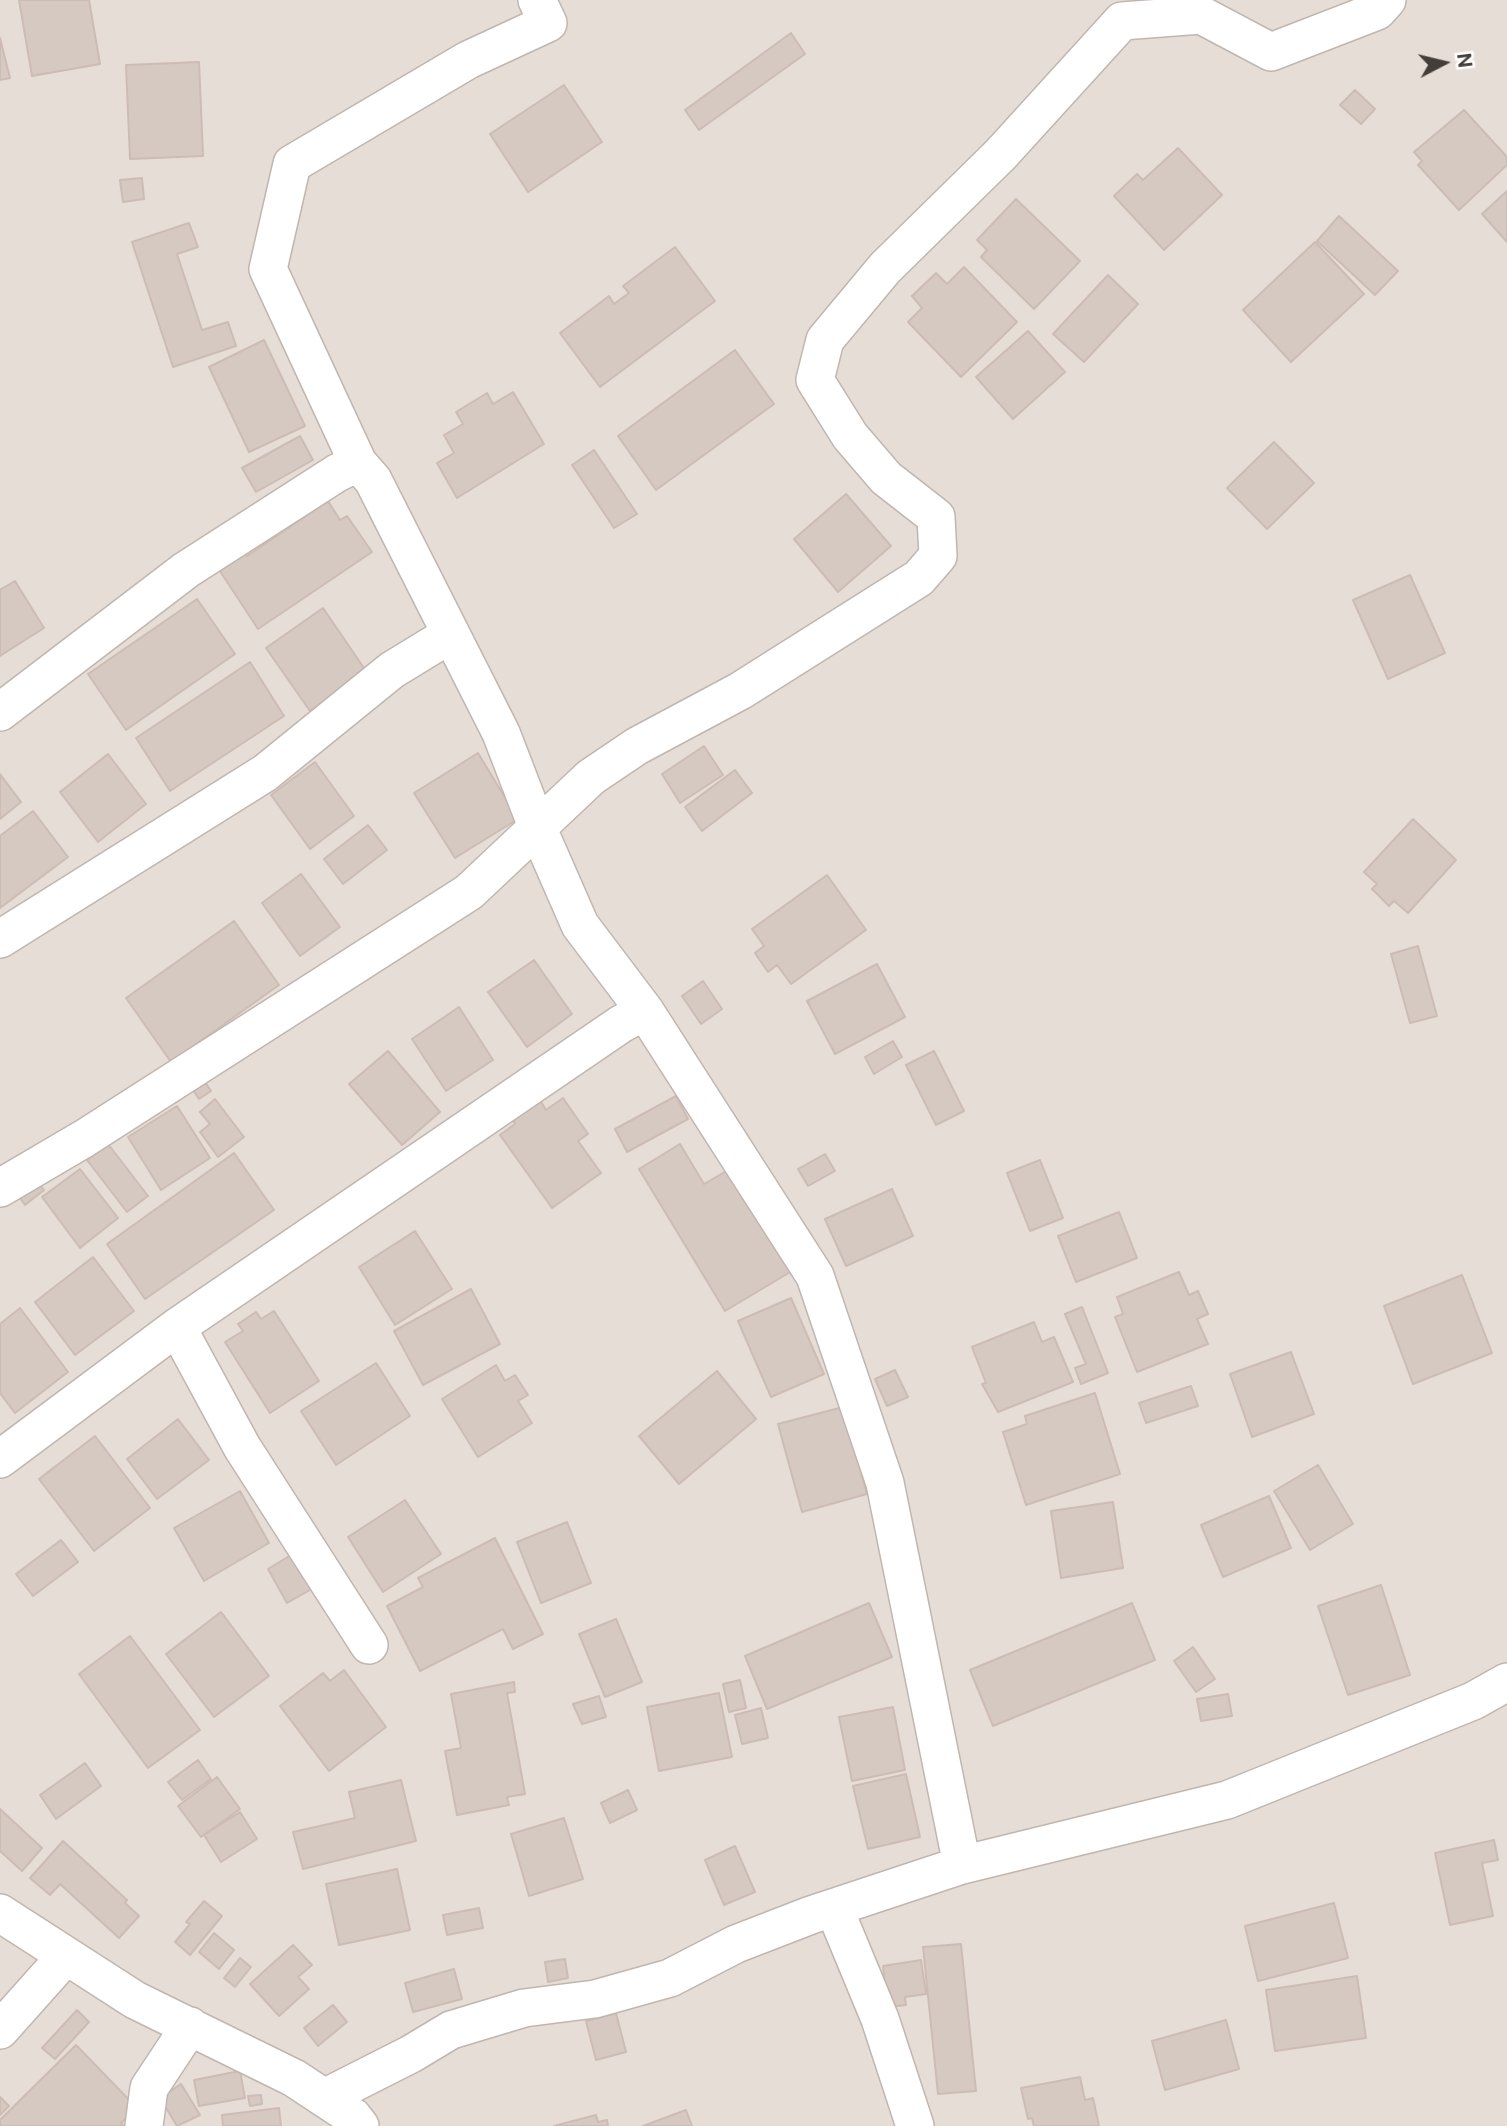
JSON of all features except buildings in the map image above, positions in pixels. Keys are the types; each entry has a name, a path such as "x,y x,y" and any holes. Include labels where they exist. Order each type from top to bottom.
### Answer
{"street":[{"path":"537,0 548,23 468,60 292,164 268,269 358,463 373,480 501,733 538,829 580,925 645,1012 815,1276 885,1483 962,1865"},
{"path":"0,1188 85,1138 469,892 591,777 637,746 740,691 919,578 938,556 936,517 886,478 842,425 815,380 825,340 885,268 1001,154 1122,21 1201,15 1271,52 1377,11 1387,0"},
{"path":"0,712 186,570 337,473 358,463"},
{"path":"0,939 265,773 392,670 451,634"},
{"path":"0,1459 177,1327 621,1024 645,1012"},
{"path":"177,1327 242,1447 369,1645"},
{"path":"324,2098 411,2054 451,2030 524,2008 595,1999 670,1978 736,1944 962,1865 1227,1800 1472,1701 1507,1682"},
{"path":"834,1908 880,2019 915,2126"},
{"path":"0,1913 135,2000 294,2078 360,2126"},
{"path":"0,2030 66,1956"},
{"path":"144,2126 149,2088 190,2026"}],"shaded area":[{"path":"0,0 1507,0 1507,2126 0,2126"}]}
